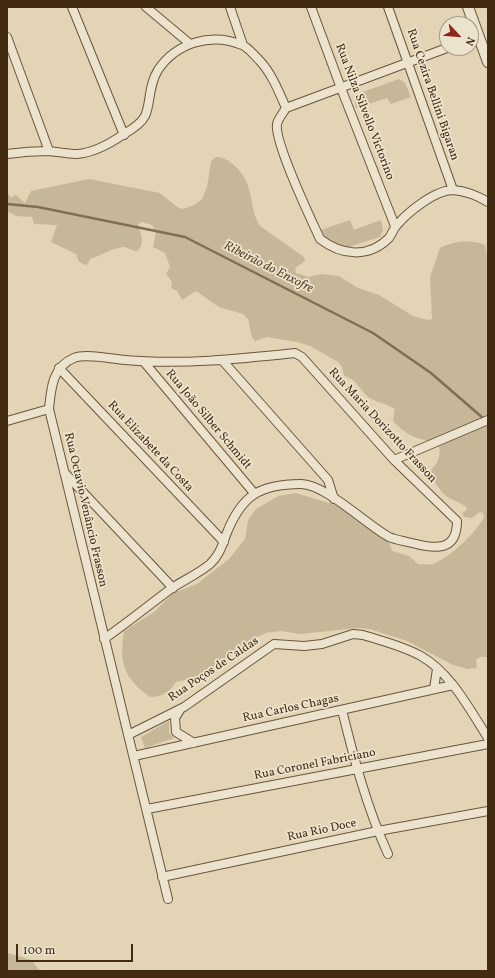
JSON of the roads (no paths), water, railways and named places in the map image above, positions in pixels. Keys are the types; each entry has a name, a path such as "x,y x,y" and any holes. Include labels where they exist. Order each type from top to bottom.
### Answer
{"street":[{"path":"72,7 124,135"},
{"path":"230,7 243,45"},
{"name":"Rua Nilza Silvello Victorino","path":"312,7 341,88 395,226"},
{"name":"Rua Cezira Bellini Bigaran","path":"388,7 453,190"},
{"path":"149,8 189,43"},
{"path":"7,37 50,151"},
{"path":"7,154 28,151 50,151 78,154 99,147 124,135 138,124 145,116 150,91 160,68 174,54 189,43 224,40 243,45 260,60 271,76 286,108"},
{"path":"479,47 488,62"},
{"path":"439,51 407,61 341,88 286,108 277,123 277,131 282,150 320,239 332,248 353,254 380,245 390,237 395,226 415,208 436,195 453,190 478,196 488,202"},
{"name":"Rua Maria Dorizotto Frasson","path":"222,360 295,353 302,357 394,460 457,521 457,530 453,540 446,546 432,548 390,537 334,499"},
{"path":"59,368 75,357 86,356 144,362 222,360 328,480 334,499"},
{"name":"Rua João Silber Schmidt","path":"144,362 254,493"},
{"name":"Rua Octavio Venâncio Frasson","path":"59,368 51,383 49,409 168,899"},
{"name":"Rua Elizabete da Costa","path":"59,368 224,542"},
{"path":"7,421 49,409"},
{"path":"394,460 488,420"},
{"path":"64,471 173,588"},
{"path":"104,639 173,588 211,563 220,551 236,512 254,493 284,485 305,484 312,486 334,499"},
{"name":"Rua Poços de Caldas","path":"128,736 180,709 274,644 304,646 322,644 353,634 363,635 419,655 437,668 453,685 488,738"},
{"path":"434,689 437,668"},
{"name":"Rua Carlos Chagas","path":"134,756 453,685"},
{"path":"180,709 175,718 174,726 176,732 194,743"},
{"path":"342,710 357,770 378,831 388,854"},
{"name":"Rua Coronel Fabriciano","path":"147,809 488,744"},
{"name":"Rua Rio Doce","path":"162,877 378,831 488,811"}],"waterway":[{"name":"Ribeirão do Enxofre","path":"7,204 38,207 185,237 373,333 431,373 484,419"}]}
